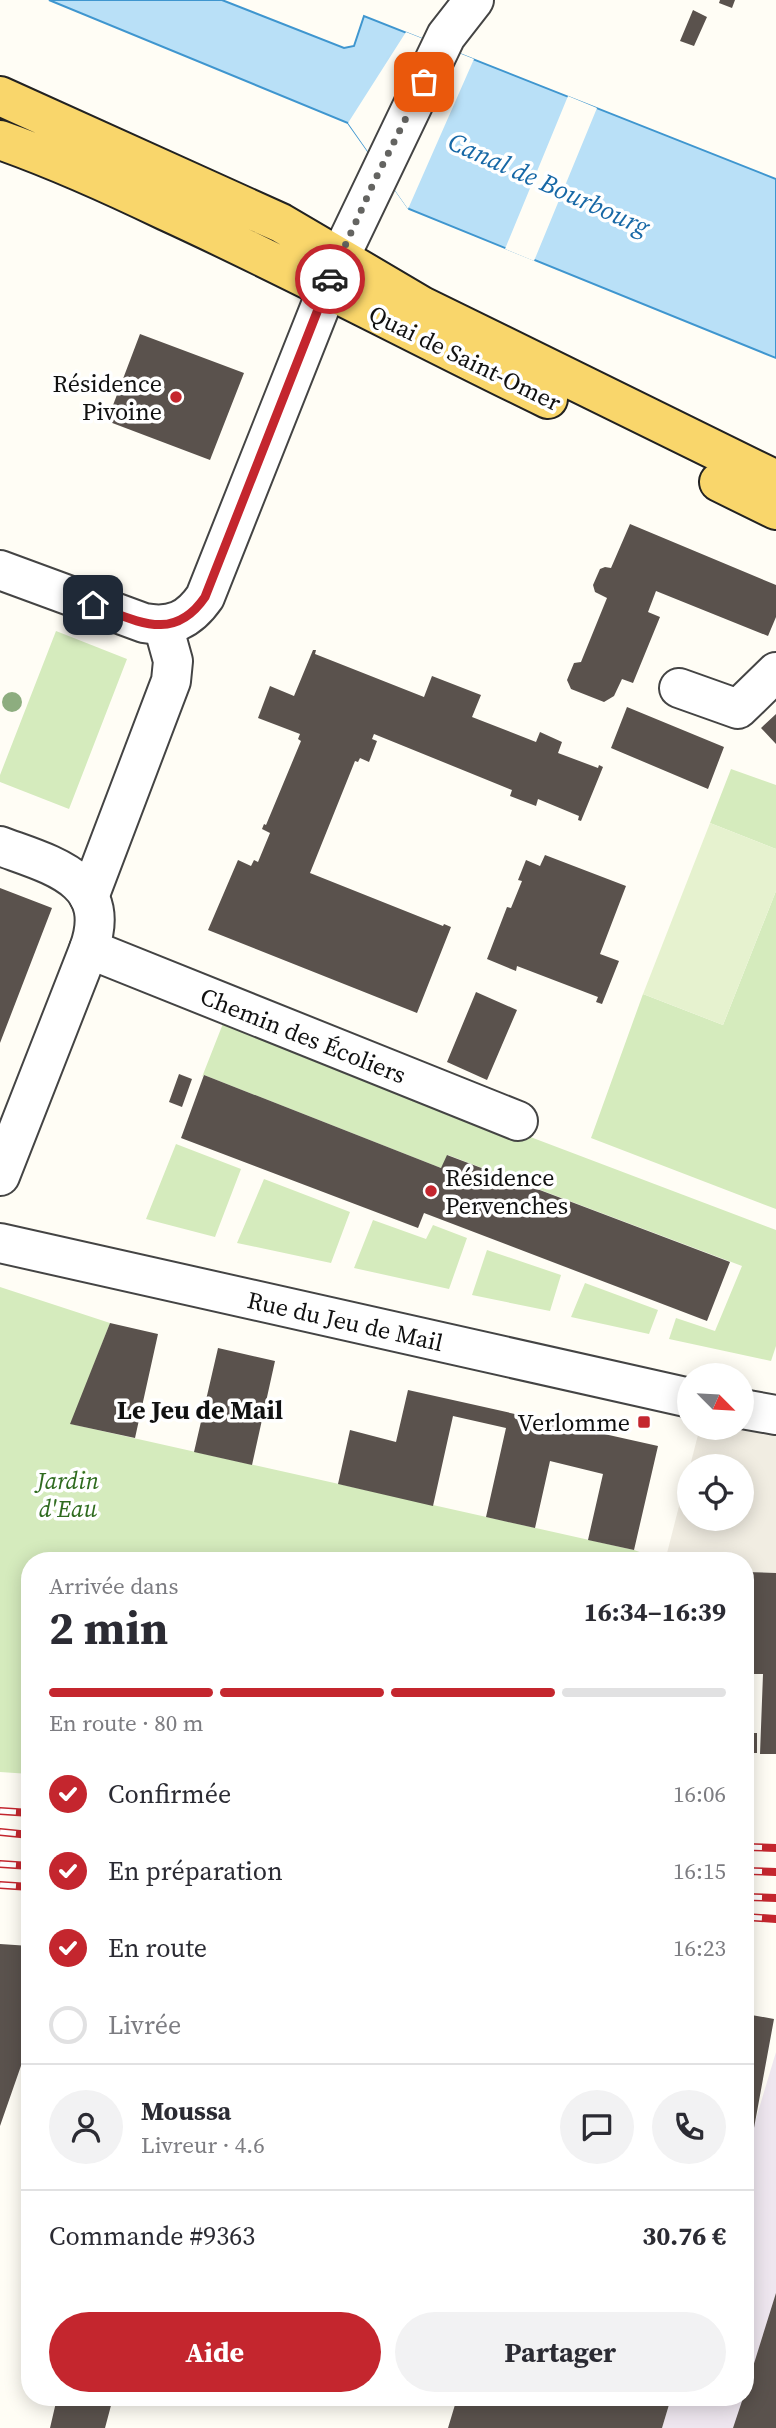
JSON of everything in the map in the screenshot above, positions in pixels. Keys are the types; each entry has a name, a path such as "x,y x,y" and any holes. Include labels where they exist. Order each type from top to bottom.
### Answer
{"main road":[{"name":"Quai de Saint-Omer","path":"0,96 281,223 333,273 410,332 776,509"},
{"name":"Quai de Saint-Omer","path":"0,140 88,174 260,254 333,273 422,306 776,480"}],"street":[{"path":"446,36 455,0"},
{"path":"0,570 144,623 163,625 180,622 188,617 205,597 333,273 374,182 446,36 474,0"},
{"path":"89,897 171,681 173,661 163,625"},
{"path":"679,688 738,709 776,672"},
{"path":"0,846 63,871 79,883 93,905 97,923 0,1176"},
{"name":"Chemin des Écoliers","path":"89,948 518,1121"},
{"name":"Rue du Jeu de Mail","path":"0,1242 677,1395"},
{"path":"754,1411 776,1415"}],"shaded area":[{"path":"754,1432 776,1435 776,1573 754,1572 754,1552 667,1552 677,1514 677,1531 754,1531 754,1454 693,1454 697,1440 754,1440"},
{"path":"776,2052 776,2428 662,2428 669,2406 754,2406 754,2125"}],"green space":[{"path":"56,631 127,659 69,809 0,782 0,775"},
{"path":"731,769 776,785 776,849 710,823"},
{"path":"710,823 776,849 776,891 723,1025 643,994"},
{"path":"776,891 776,1209 591,1138 643,994 723,1025"},
{"path":"224,1021 776,1230 776,1346 771,1361 669,1339 676,1318 715,1331 742,1266 448,1155 441,1168 204,1075 202,1077"},
{"path":"176,1144 241,1169 215,1237 146,1219"},
{"path":"264,1179 350,1212 331,1263 237,1243"},
{"path":"373,1220 426,1239 433,1225 467,1238 449,1289 354,1268"},
{"path":"487,1250 561,1275 550,1311 472,1295"},
{"path":"585,1283 658,1310 649,1334 571,1317"},
{"name":"Jardin d'Eau","path":"0,1287 110,1323 71,1424 640,1552 21,1552 21,1773 0,1772"}],"water":[{"name":"Canal de Bourbourg","path":"49,0 222,0 344,48 354,46 364,16 776,179 776,358 409,209 348,123"}],"pier":[{"path":"406,32 474,59 408,209 348,123"},
{"path":"568,96 597,108 534,261 505,249"}],"building":[{"path":"720,0 735,0 732,8 719,3"},
{"path":"693,10 707,17 694,46 680,41"},
{"name":"Résidence Pivoine","path":"140,334 244,373 210,460 107,421"},
{"path":"630,524 776,585 776,617 768,636 656,591 648,612 660,617 633,683 622,679 614,696 604,702 571,689 567,680 574,663 581,662 607,598 595,592 593,585 600,569 611,568"},
{"path":"313,650 316,650 315,654 424,697 432,676 481,695 472,717 536,742 540,732 562,742 558,753 598,768 599,765 603,767 581,821 578,820 579,816 538,799 536,806 510,796 512,790 374,734 372,739 377,741 369,762 360,758 358,762 355,761 310,873 451,927 417,1013 208,930 238,860 251,866 254,860 258,862 270,833 262,829 301,741 298,739 300,734 258,718 270,686 294,696"},
{"path":"627,707 724,747 708,789 611,748"},
{"path":"776,714 776,744 761,728"},
{"path":"545,855 626,886 600,954 619,961 602,1004 596,1002 598,997 517,966 516,971 487,959 507,907 511,908 522,881 518,880 526,860 540,866"},
{"path":"0,888 52,908 0,1043"},
{"path":"476,992 517,1010 487,1080 447,1062"},
{"path":"179,1074 192,1079 182,1107 169,1102"},
{"name":"Résidence Pervenches","path":"204,1075 441,1168 447,1155 730,1262 707,1321 424,1213 418,1228 181,1138"},
{"path":"110,1323 158,1334 135,1438 70,1424"},
{"path":"218,1348 275,1361 252,1465 194,1452"},
{"path":"408,1390 658,1446 634,1550 588,1540 603,1474 550,1461 535,1528 486,1517 506,1428 453,1416 433,1506 338,1484 350,1430 396,1442"},
{"path":"754,1572 776,1573 776,1754 760,1754 763,1674 754,1674"},
{"path":"754,1733 757,1733 757,1753 754,1753"},
{"path":"0,1944 21,1945 21,2066 0,2126"},
{"path":"754,2015 774,2019 754,2128"},
{"path":"776,2293 776,2428 733,2428 740,2406 754,2406 754,2363"},
{"path":"55,2406 111,2406 105,2428 50,2428"},
{"path":"455,2406 669,2406 662,2428 448,2428"}],"railway":[{"path":"0,1811 21,1812"},
{"path":"0,1832 21,1834"},
{"path":"754,1847 776,1848"},
{"path":"0,1864 21,1865"},
{"path":"754,1871 776,1872"},
{"path":"0,1885 21,1886"},
{"path":"754,1897 776,1898"},
{"path":"754,1918 776,1919"}],"way so far":[{"path":"330,279 424,82"}],"place":[{"name":"Résidence Pivoine","path":"176,397"},
{"name":"Résidence Pervenches","path":"431,1191"},
{"name":"Verlomme","path":"644,1422"}],"district":[{"name":"Le Jeu de Mail","path":"200,1410"}],"route":[{"path":"93,605 144,623 163,625 180,622 200,605 330,279"}]}
